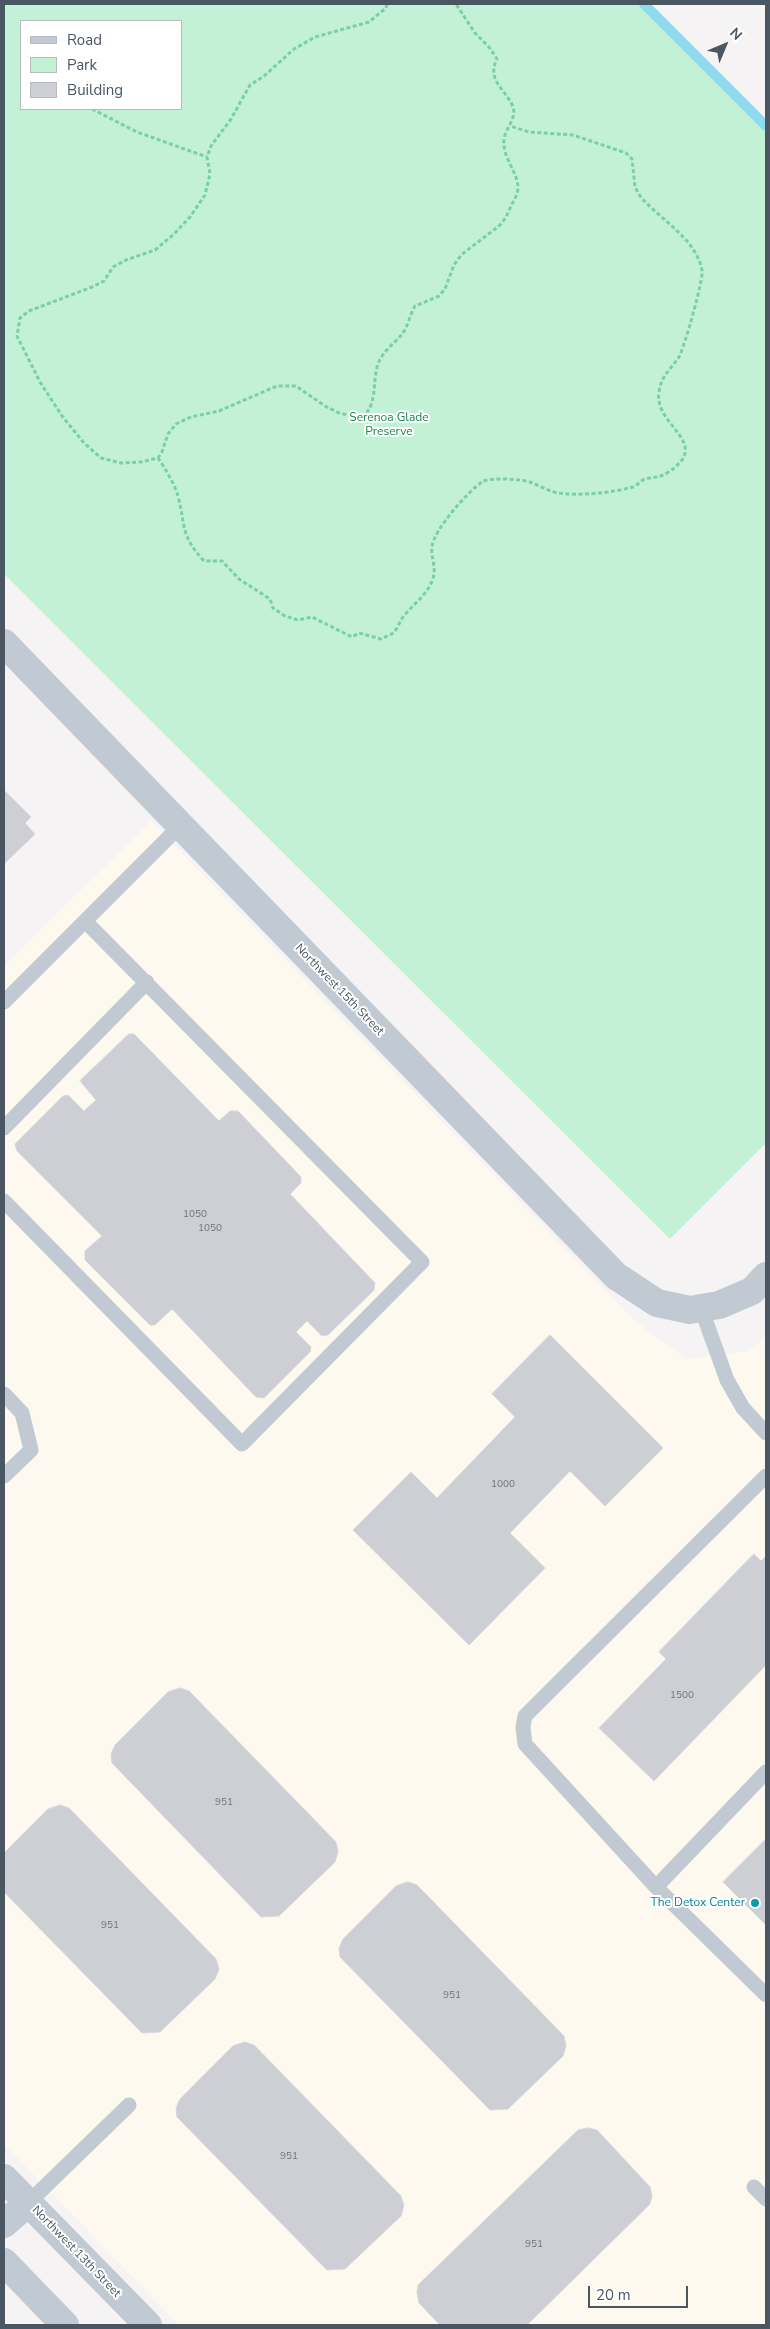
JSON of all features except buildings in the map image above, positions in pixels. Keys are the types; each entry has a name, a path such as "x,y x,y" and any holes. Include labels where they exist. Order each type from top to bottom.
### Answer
{"street":[{"name":"Northwest 15th Street","path":"4,643 616,1276 657,1303 696,1309"},
{"path":"696,1309 719,1305 752,1291 766,1276"},
{"name":"Northwest 13th Street","path":"4,2178 148,2325"},
{"path":"4,2224 28,2203"},
{"path":"4,2262 65,2325"}],"lane":[{"path":"4,1002 180,826"},
{"path":"4,1201 242,1444 422,1262 85,921"},
{"path":"4,1128 147,982"},
{"path":"696,1309 727,1380 743,1408 766,1433"},
{"path":"4,1394 22,1413 31,1450 4,1476"},
{"path":"766,1476 526,1716 523,1728 525,1744 656,1887 766,1995"},
{"path":"656,1887 766,1772"},
{"path":"28,2203 129,2105"},
{"path":"754,2187 766,2199"}],"path":[{"path":"387,4 386,8 369,22 314,37 294,50 264,76 250,85 207,157 210,174 205,195 190,217 174,234 155,250 126,260 113,268 104,281 29,311 20,318 17,336 40,382 57,410 101,458 121,462 141,462 158,458 168,434 176,424 191,417 219,411 277,386 296,386 325,406 352,416 364,416 369,411 374,397 375,374 380,358 404,333 415,306 439,296 445,289 454,264 461,254 505,220 519,187 506,153 504,139 514,116 513,108 494,77 493,67 497,59 490,47 475,33 456,4"},
{"path":"94,110 137,132 207,157"},
{"path":"158,458 167,470 178,494 186,540 204,561 222,561 239,579 270,599 273,608 285,616 298,620 312,617 352,637 359,633 381,639 394,632 402,617 422,598 434,576 432,547 437,533 483,480 495,478 529,481 556,493 577,494 634,487 645,479 655,479 667,473 682,460 686,454 685,445 677,430 662,412 657,400 666,372 678,357 686,342 689,324 702,282 702,270 691,245 640,196 635,187 632,159 626,153 573,135 529,132 510,126"}],"shaded area":[{"path":"151,821 636,1322 686,1359 749,1351 766,1336 766,2325 179,2325 4,2144 4,966"}],"green space":[{"name":"Serenoa Glade Preserve","path":"4,4 645,4 766,125 766,1143 670,1239 4,574"}],"waterway":[{"path":"644,4 766,126"}],"place":[{"name":"The Detox Center","path":"755,1903"}]}
